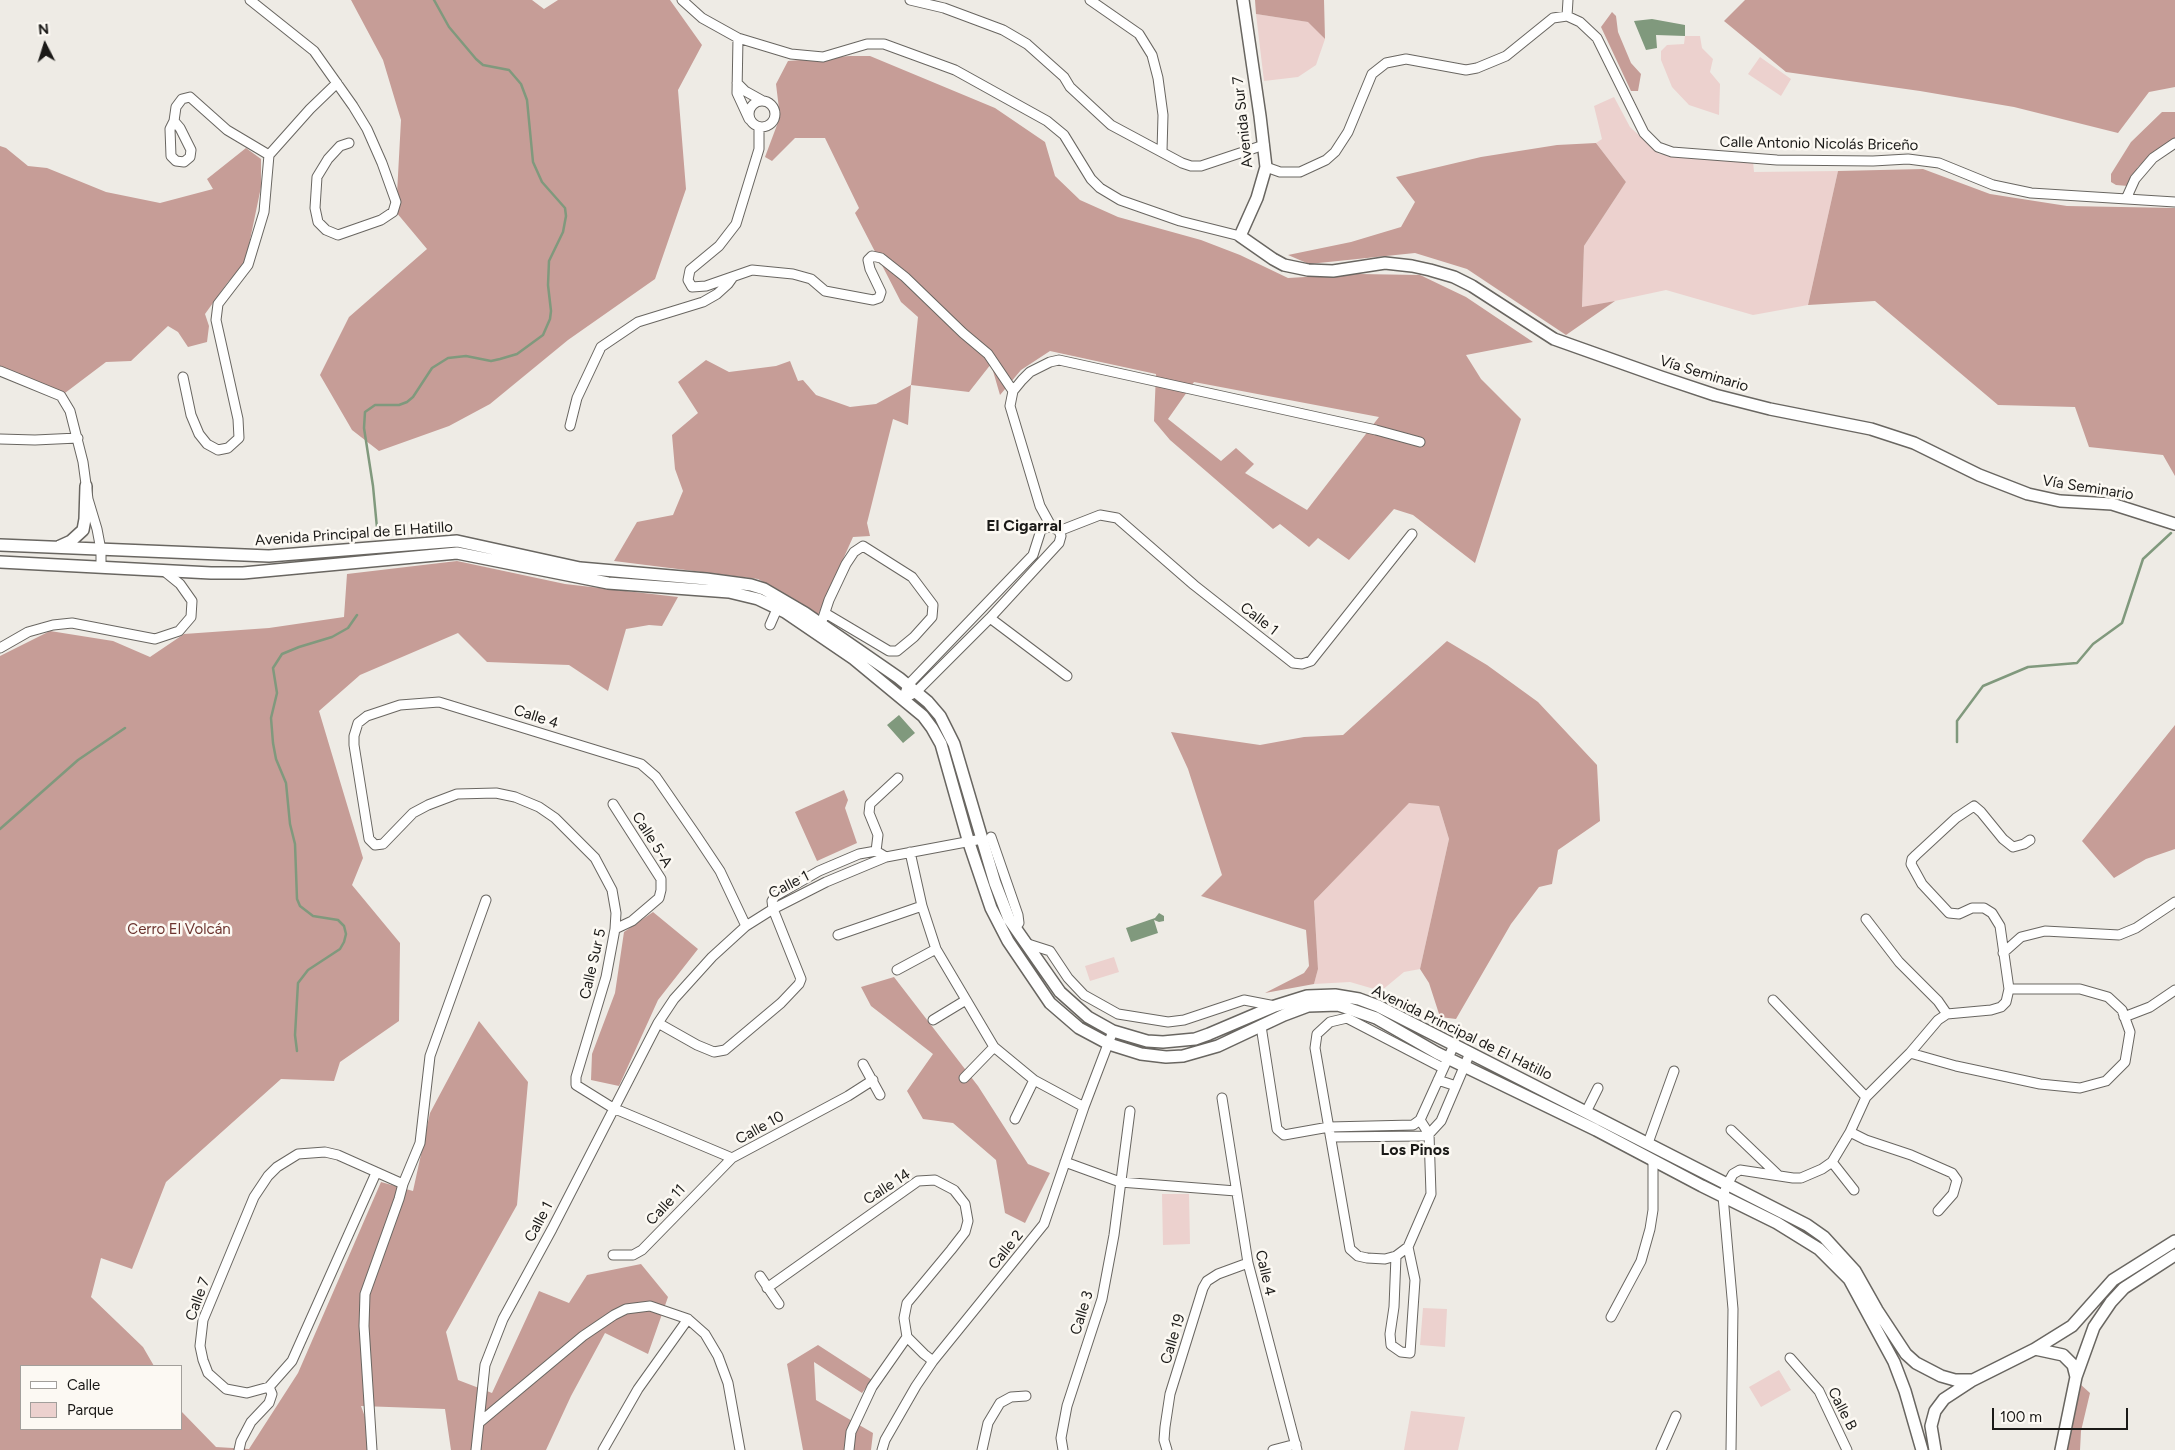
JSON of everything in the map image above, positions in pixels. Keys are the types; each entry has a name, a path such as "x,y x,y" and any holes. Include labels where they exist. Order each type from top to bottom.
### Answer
{"main road":[{"name":"Avenida Sur 7","path":"1240,236 1257,198 1266,167 1243,0"},
{"name":"Vía Seminario","path":"1240,236 1284,265 1308,270 1334,271 1385,263 1418,267 1443,274 1472,286 1554,339 1715,395 1770,409 1871,429 1914,444 1979,475 2028,494 2060,501 2112,504 2175,524"},
{"path":"57,548 71,541 83,530 86,486"},
{"name":"Avenida Principal de El Hatillo","path":"0,545 269,556 457,541 580,568 751,585 764,589 821,624 912,689 940,716 954,744 986,838 1003,904 1015,928 1043,965 1060,992 1088,1017 1113,1031 1147,1041 1163,1042 1195,1039 1275,1006 1307,996 1324,994 1359,999 1385,1010 1648,1143 1806,1240 1819,1249 1849,1279 1894,1362 1906,1391 1922,1450"},
{"name":"Avenida Principal de El Hatillo","path":"0,562 211,573 279,571 457,553 608,583 743,594 777,608 854,659 923,716 932,728 940,744 969,843 991,908 1029,975 1050,1003 1080,1028 1108,1044 1153,1056 1183,1056 1218,1046 1308,1006 1338,1005 1376,1018 1445,1062 1464,1065 1653,1160 1806,1225 1824,1237 1855,1271 1877,1310 1906,1354 1931,1372 1955,1380 1973,1380"},
{"path":"1936,1450 1931,1426 1935,1411 1944,1399 1973,1380 2035,1349 2072,1326 2113,1280 2175,1241"},
{"path":"2061,1450 2076,1377 2094,1327 2111,1302 2124,1288 2175,1255"},
{"path":"2035,1349 2063,1355 2073,1365 2076,1377"}],"street":[{"path":"250,0 314,51 338,83 367,129 396,202 393,212 381,220 338,235 326,230 318,222 315,208 318,177 328,159 340,146 349,143"},
{"path":"682,0 702,18 738,38 768,48 810,57 833,55 867,44 884,44 935,61 975,80 1048,121 1064,135 1092,179 1100,188 1120,200 1180,220 1240,236"},
{"path":"910,0 944,8 1003,30 1027,44 1111,125 1182,163 1191,166 1201,166 1264,145"},
{"path":"1090,0 1139,34 1152,55 1158,78 1163,115 1162,151"},
{"path":"1266,167 1289,173 1300,172 1326,160 1335,152 1348,132 1372,74 1386,63 1406,59 1466,70 1477,68 1506,56 1553,18 1567,16 1568,0"},
{"name":"Calle Antonio Nicolás Briceño","path":"1567,16 1580,22 1597,38 1644,133 1658,147 1672,152 1777,160 1916,160 1939,163 1993,185 2016,190 2070,196 2175,202"},
{"path":"737,83 752,96 771,104 775,116 768,126 755,126 749,119 737,93 737,83 738,38"},
{"path":"183,377 191,415 199,434 208,444 218,450 228,448 239,438 238,419 216,320 218,304 248,265 264,212 269,155 310,109 338,83"},
{"path":"174,122 176,106 182,99 190,97 227,130 269,155"},
{"path":"749,119 751,106 758,101 763,101"},
{"path":"759,127 759,150 736,224 719,246 690,270 688,280 692,287 699,287 752,270 793,274 811,279 825,292 873,300 879,298 881,292 870,269 868,260 872,256 881,258 988,354 1013,391"},
{"path":"2126,199 2135,179 2153,158 2175,143"},
{"path":"570,426 577,398 601,347 638,322 703,302 717,294 734,277"},
{"path":"903,699 1037,558 1059,543 1061,536 1059,531 1050,526 1040,506 1011,414 1013,391 1039,365 1059,360 1376,430 1420,442"},
{"path":"0,371 61,396 70,411 78,438 86,486 101,550 101,567"},
{"path":"0,439 78,438"},
{"name":"Calle 1","path":"1059,531 1100,515 1117,518 1194,585 1293,663 1302,664 1311,662 1412,534"},
{"path":"912,689 990,618 1037,558 1041,530 1050,526"},
{"path":"821,624 825,612 829,600 846,564 854,552 862,546 912,577 933,606 932,617 897,652 889,651 825,612"},
{"path":"0,648 28,632 52,625 72,623 155,639 179,631 191,617 192,601 180,584 164,571"},
{"path":"770,625 777,608"},
{"path":"990,618 1067,676"},
{"name":"Calle 4","path":"374,845 369,839 354,745 354,736 358,723 367,716 400,706 430,702 453,705 641,764 656,777 707,846 746,926"},
{"path":"876,851 878,835 869,813 870,804 898,778"},
{"name":"Calle Sur 5","path":"374,845 383,844 413,813 443,798 476,792 496,793 515,797 539,807 555,818 595,858 612,890 616,913 616,929 606,977 576,1077 576,1085 581,1090 612,1108"},
{"name":"Calle 5-A","path":"613,804 661,879 658,898 632,921 616,929"},
{"path":"1731,1450 1733,1309 1725,1191 1733,1174 1740,1170 1778,1175 1785,1178 1801,1178 1816,1172 1832,1162 1850,1132 1866,1097 1910,1053 1938,1020 1947,1014 1991,1010 2001,1007 2006,1002 2009,989 2000,926 1992,913 1984,908 1972,908 1959,914 1949,913 1922,884 1911,864 1912,859 1956,818 1974,806 2013,847 2030,840"},
{"name":"Calle 1","path":"476,1450 485,1365 503,1319 552,1229 612,1108 658,1023 674,999 712,957 746,926 773,909 826,882 886,857 969,843 986,838"},
{"path":"658,1023 697,1045 714,1052 725,1050 780,1003 799,984 801,979 773,909 772,901 779,892 839,861 859,854 876,851 886,857"},
{"path":"910,852 922,906 936,949 994,1047 1034,1080 1084,1107"},
{"path":"372,1450 364,1326 365,1294 403,1184 420,1143 430,1056 486,900"},
{"path":"2003,952 2021,936 2045,930 2119,935 2136,928 2175,902"},
{"path":"838,935 922,906"},
{"path":"1866,919 1899,962 1938,1001 1947,1014"},
{"path":"1025,943 1050,951 1068,978 1084,995 1118,1014 1168,1022 1184,1020 1244,1000 1275,1006"},
{"path":"897,970 936,949"},
{"path":"1910,1053 1956,1066 2040,1084 2080,1088 2106,1081 2125,1062 2130,1032 2122,1010 2108,997 2080,989 2009,989"},
{"path":"2124,1016 2150,1007 2175,990"},
{"path":"933,1020 966,1000"},
{"path":"1773,1000 1866,1097"},
{"path":"1420,1120 1429,1134 1431,1194 1408,1247 1396,1256 1385,1259 1358,1256 1350,1249 1315,1048 1317,1034 1330,1022 1348,1018 1445,1062"},
{"path":"1261,1026 1279,1132 1284,1135 1329,1127 1402,1127 1413,1125 1420,1120 1454,1045"},
{"name":"Calle 2","path":"882,1450 885,1440 916,1386 1044,1224 1084,1107 1113,1031"},
{"path":"964,1078 994,1047"},
{"path":"1332,1137 1423,1136 1429,1134 1441,1121 1470,1053"},
{"path":"863,1064 880,1095"},
{"path":"1648,1143 1674,1071"},
{"name":"Calle 10","path":"612,1108 732,1158 745,1153 848,1096 873,1080"},
{"path":"1015,1119 1034,1080"},
{"path":"1438,1080 1456,1086"},
{"path":"1586,1112 1598,1088"},
{"name":"Calle 4","path":"1222,1098 1248,1264 1297,1447"},
{"name":"Calle 3","path":"1063,1450 1061,1438 1067,1406 1102,1299 1114,1235 1130,1111"},
{"path":"1731,1130 1778,1175"},
{"path":"1850,1132 1866,1140 1912,1155 1952,1173 1957,1180 1954,1194 1938,1211"},
{"name":"Calle 7","path":"269,1387 247,1393 226,1389 208,1373 200,1346 202,1320 254,1197 261,1185 277,1166 298,1154 325,1152 338,1155 403,1184"},
{"name":"Calle 11","path":"613,1256 633,1255 642,1250 732,1158"},
{"path":"1611,1317 1641,1261 1650,1229 1653,1210 1653,1160"},
{"path":"1065,1162 1120,1182 1236,1191"},
{"path":"1832,1162 1854,1190"},
{"path":"239,1450 241,1441 251,1422 269,1403 272,1394 269,1387 292,1361 376,1173"},
{"name":"Calle 14","path":"767,1288 918,1181 935,1180 954,1190 964,1204 968,1221 965,1232 908,1304 904,1318 907,1336"},
{"path":"1396,1256 1394,1307 1390,1334 1391,1345 1401,1352 1410,1353 1415,1280 1408,1247"},
{"name":"Calle 19","path":"1167,1450 1164,1433 1170,1394 1203,1288 1207,1281 1218,1274 1248,1264"},
{"path":"760,1276 779,1304"},
{"path":"480,1422 556,1356 614,1315 626,1309 650,1306 688,1319 705,1334 718,1356 728,1383 740,1450"},
{"path":"603,1450 638,1389 688,1319"},
{"path":"849,1450 851,1432 872,1387 907,1336 924,1354 934,1361"},
{"name":"Calle B","path":"1790,1358 1819,1391 1847,1450"},
{"path":"982,1450 988,1423 1000,1403 1010,1396 1026,1396"},
{"path":"1661,1450 1676,1416"},
{"path":"1273,1450 1297,1447"}],"green space":[{"path":"351,0 532,0 544,9 558,0 670,0 702,45 678,90 686,189 655,279 568,340 490,404 449,426 379,451 352,430 320,375 349,317 427,249 396,212 401,120 383,60"},
{"path":"1255,0 1324,0 1325,39 1308,22 1256,14"},
{"path":"1745,0 2175,0 2175,87 2149,92 2118,133 2014,107 1920,91 1786,72 1724,21"},
{"path":"1612,12 1616,16 1618,32 1631,63 1641,74 1638,91 1631,91 1601,27"},
{"path":"1256,14 1309,22 1325,39 1316,65 1298,77 1264,81"},
{"path":"1685,36 1700,36 1702,48 1713,59 1710,72 1720,84 1719,115 1689,105 1672,87 1661,60 1661,51 1667,45 1684,44"},
{"path":"870,56 995,108 1045,142 1055,176 1080,200 1118,217 1201,240 1240,255 1288,278 1358,274 1420,275 1466,297 1533,342 1466,355 1481,379 1521,419 1475,563 1413,515 1394,509 1349,560 1318,538 1309,547 1280,524 1273,529 1170,440 1154,421 1156,374 1050,351 1021,370 1000,395 991,364 969,392 911,385 918,317 901,302 855,213 859,208 825,138 795,138 772,161 765,157 780,117 776,84 788,61","holes":["1194,382 1379,417 1307,510 1245,473 1254,464 1236,448 1221,461 1168,419"]},
{"path":"1760,57 1791,79 1781,96 1748,74"},
{"path":"1614,97 1630,127 1659,154 1753,161 1754,172 1838,171 1808,305 1753,315 1666,290 1582,308 1584,246 1626,182 1596,143 1602,139 1594,106"},
{"path":"2162,112 2175,112 2175,141 2166,144 2138,167 2128,186 2116,185 2111,182 2111,174 2131,142"},
{"path":"1596,143 1626,182 1584,246 1582,307 1615,301 1566,335 1467,269 1415,253 1309,264 1288,255 1351,242 1401,227 1415,202 1396,177 1481,157 1557,145"},
{"path":"0,146 6,148 28,166 47,168 106,192 160,203 213,189 207,179 246,148 261,159 261,187 245,264 228,282 205,314 209,326 207,342 188,347 178,332 168,326 131,361 106,362 61,396 0,371"},
{"path":"1923,169 1990,194 2067,206 2175,208 2175,476 2163,455 2089,447 2075,407 1998,405 1875,301 1808,305 1838,171"},
{"path":"706,360 729,372 776,366 790,361 798,381 803,380 816,395 850,407 876,404 911,385 908,425 893,419 867,523 870,536 853,537 818,615 758,579 614,561 637,522 673,515 683,491 675,469 672,435 698,413 678,382"},
{"name":"Cerro El Volcán","path":"457,561 565,584 678,597 662,626 649,625 626,629 608,691 569,665 487,662 458,633 360,675 319,711 363,858 352,885 400,943 399,1021 340,1062 334,1081 281,1079 166,1182 132,1269 101,1258 91,1297 143,1347 153,1365 20,1365 20,1430 182,1430 182,1412 216,1447 249,1449 298,1373 381,1182 413,1191 430,1113 479,1021 528,1082 517,1205 446,1332 458,1380 492,1393 539,1291 569,1303 587,1275 641,1264 668,1297 648,1354 605,1333 571,1396 546,1450 451,1450 445,1409 361,1406 377,1450 0,1450 0,656 50,631 113,641 150,657 184,634 269,628 344,617 347,574"},
{"path":"1447,641 1487,665 1538,702 1597,765 1600,821 1558,850 1552,884 1539,887 1511,924 1456,1019 1440,1017 1429,983 1420,969 1449,839 1439,806 1409,803 1314,901 1318,969 1314,984 1265,993 1304,973 1309,966 1306,930 1201,896 1222,875 1188,769 1171,732 1260,745 1304,737 1343,735"},
{"path":"2175,725 2175,849 2146,859 2114,878 2082,841"},
{"path":"844,790 848,800 845,808 857,843 817,861 795,812"},
{"path":"1409,802 1439,806 1449,839 1420,969 1404,972 1381,991 1350,982 1314,984 1318,969 1314,901"},
{"path":"653,912 698,949 658,1000 619,1086 591,1080 592,1054 615,993 624,932"},
{"path":"1114,957 1119,972 1090,981 1085,966"},
{"path":"894,977 978,1086 1028,1164 1050,1173 1025,1223 1005,1213 996,1160 953,1123 923,1119 907,1091 933,1054 871,1006 861,987"},
{"path":"1162,1194 1189,1194 1190,1244 1163,1245"},
{"path":"1423,1308 1447,1309 1445,1347 1420,1345"},
{"path":"818,1345 872,1380 862,1393 814,1362 816,1400 873,1433 871,1450 803,1450 787,1364"},
{"path":"1779,1370 1791,1390 1761,1407 1749,1387"},
{"path":"2080,1384 2090,1393 2081,1431 2080,1450 2067,1450"},
{"path":"1411,1411 1465,1417 1458,1450 1404,1450"}],"shaded area":[{"path":"1652,19 1685,25 1685,36 1656,35 1657,48 1646,50 1634,21"},
{"path":"899,715 915,733 903,743 887,725"},
{"path":"1159,913 1164,916 1164,921 1154,920 1158,933 1131,942 1126,928 1155,918"}],"waterway":[{"path":"377,528 364,428 365,412 375,405 399,405 407,402 413,397 432,368 448,358 466,356 491,361 500,359 517,354 543,335 550,319 551,311 548,285 549,261 563,232 566,216 565,208 542,182 533,162 527,100 521,84 509,70 483,65 476,59 449,27 434,0"},
{"path":"1957,742 1957,721 1983,686 2028,667 2077,663 2093,644 2122,623 2143,559 2171,533"},
{"path":"297,1051 295,1035 298,983 308,970 340,949 346,934 344,926 338,920 313,916 300,906 297,899 295,844 290,824 286,783 276,759 273,743 271,718 277,693 273,668 282,654 332,637 348,628 357,615"},
{"path":"0,829 78,760 125,728"}],"district":[{"name":"El Cigarral","path":"1024,526"},
{"name":"Los Pinos","path":"1415,1150"}]}
